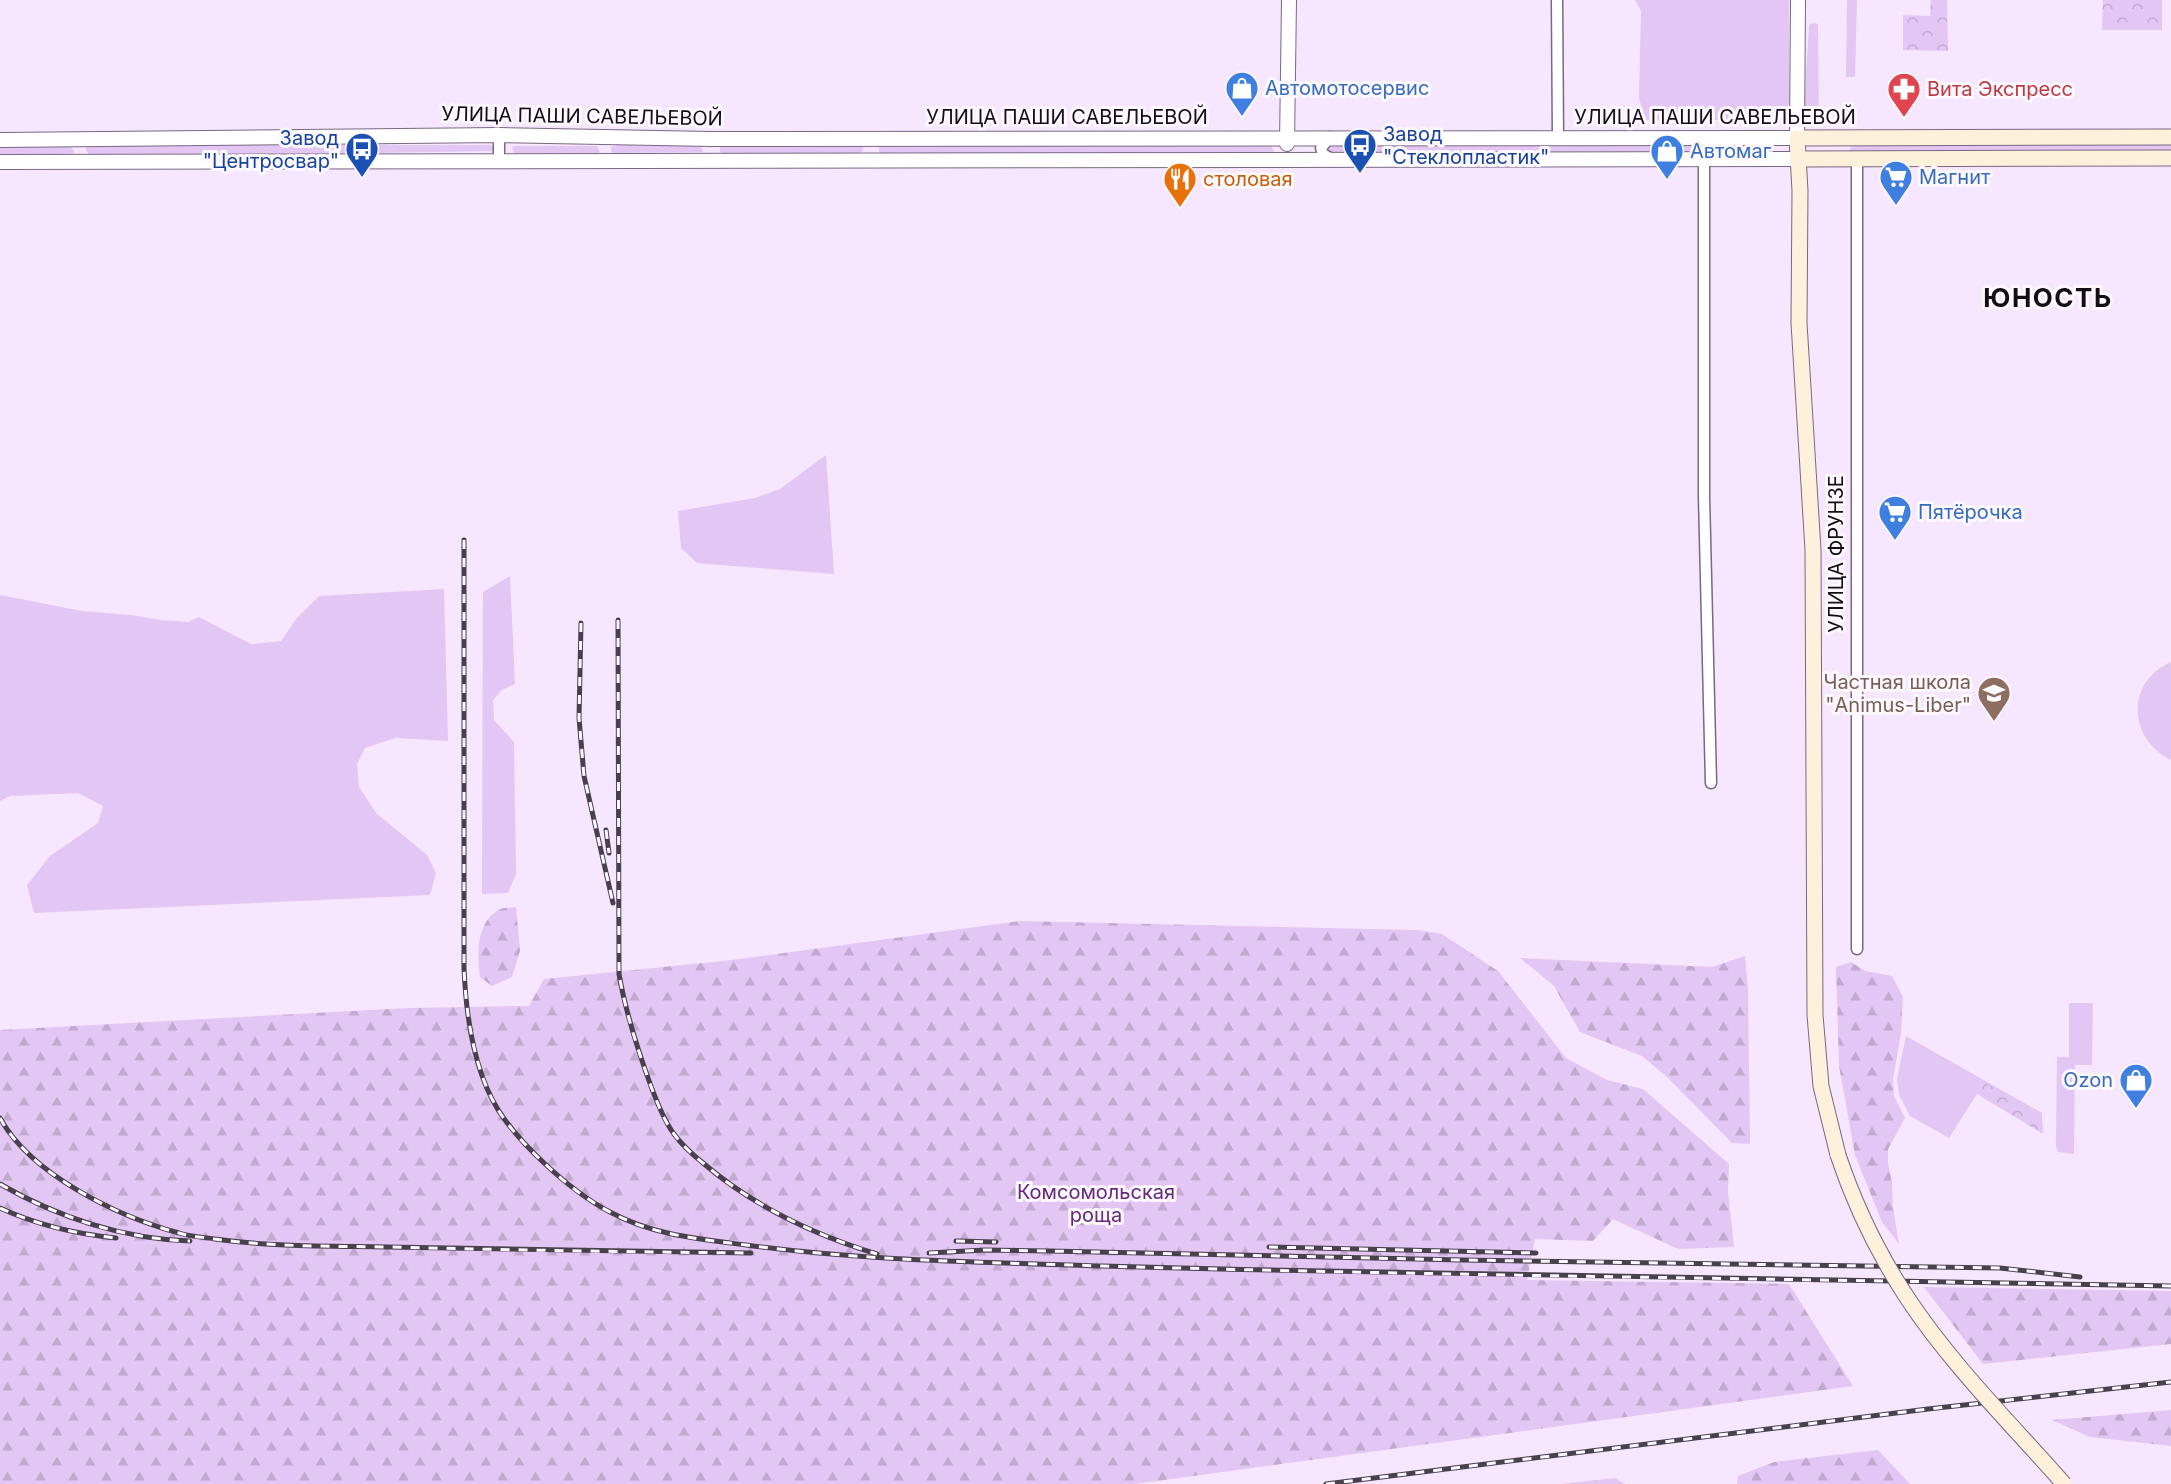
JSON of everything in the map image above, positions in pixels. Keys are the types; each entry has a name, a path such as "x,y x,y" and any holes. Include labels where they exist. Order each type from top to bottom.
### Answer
{"main road":[{"name":"УЛИЦА ПАШИ САВЕЛЬЕВОЙ","path":"1797,138 2171,137"},
{"path":"1797,138 1800,191 1799,323 1813,550 1816,1035 1821,1086 1838,1155 1868,1227 1909,1300 1973,1381 2064,1484"},
{"path":"1797,159 2171,159"}],"street":[{"path":"1287,158 1289,0"},
{"path":"1557,0 1558,138"},
{"path":"1797,138 1798,0"},
{"path":"499,135 499,161"},
{"name":"УЛИЦА ПАШИ САВЕЛЬЕВОЙ","path":"0,140 499,135 711,139 1797,138"},
{"path":"1330,137 1321,148 1323,154 1330,158"},
{"path":"711,139 711,160"},
{"path":"0,162 1287,158 1797,159"},
{"path":"1704,159 1704,496 1711,783"},
{"name":"УЛИЦА ФРУНЗЕ","path":"1857,159 1857,949"}],"green space":[{"path":"1635,0 1789,0 1789,103 1784,115 1775,120 1645,120 1639,98 1641,11"},
{"path":"1847,0 1857,0 1855,77 1846,77"},
{"path":"1931,0 1947,0 1948,51 1903,50 1903,15 1930,16"},
{"path":"2103,0 2162,0 2162,30 2102,30"},
{"path":"1810,24 1818,24 1819,124 1808,123 1803,119 1809,27"},
{"path":"490,145 493,151 89,154 86,151 86,147 91,146"},
{"path":"617,145 701,146 703,152 613,153 611,147"},
{"path":"725,145 860,145 863,151 859,153 720,152 720,147"},
{"path":"885,145 1271,145 1274,152 1270,154 881,154 879,152 879,147"},
{"path":"1332,145 1764,145 1766,147 1763,152 1332,153 1329,151"},
{"path":"2171,145 2171,154 1850,151 1850,148 1855,146"},
{"path":"0,146 70,146 74,153 0,154"},
{"path":"597,146 600,152 514,153 512,147"},
{"path":"826,455 834,574 697,563 681,548 678,511 755,498 780,489"},
{"path":"510,576 515,684 502,690 493,700 494,720 514,742 516,874 508,893 482,894 483,592"},
{"path":"444,589 448,741 395,738 365,748 357,764 359,787 376,813 427,855 436,873 430,895 34,913 27,885 50,856 98,823 103,806 78,793 10,796 0,801 0,595 82,611 161,620 188,622 199,617 251,644 281,641 296,619 319,596"},
{"path":"2171,662 2171,760 2157,751 2146,739 2140,725 2138,711 2139,696 2146,683 2156,671"},
{"path":"516,907 520,951 512,977 492,986 480,977 478,960 482,932 490,917 497,911"},
{"name":"Комсомольская роща","path":"1020,921 1418,930 1442,934 1498,971 1566,1058 1607,1080 1643,1089 1729,1164 1728,1192 1734,1247 1678,1249 1613,1219 1593,1241 1535,1239 1527,1280 1789,1284 1853,1386 1135,1484 0,1484 0,1030 408,1008 529,1006 544,979 732,960"},
{"path":"1745,956 1748,989 1750,1144 1732,1143 1667,1077 1642,1056 1580,1032 1554,986 1520,958 1712,967"},
{"path":"1851,962 1865,971 1892,976 1903,997 1901,1033 1893,1079 1894,1096 1905,1118 1888,1149 1893,1208 1899,1244 1882,1222 1855,1155 1839,1066 1836,967"},
{"path":"2069,1003 2093,1003 2092,1065 2075,1065 2074,1154 2058,1152 2056,1146 2057,1057 2069,1057"},
{"path":"1906,1036 2042,1113 2042,1116 1984,1083 1949,1138 1910,1116 1899,1095 1897,1079"},
{"path":"1984,1082 2042,1116 2043,1134 1977,1094"},
{"path":"1924,1287 2171,1291 2171,1344 1983,1364"},
{"path":"2171,1410 2171,1446 2090,1437 2052,1420"},
{"path":"1878,1450 1910,1484 1737,1484 1738,1476 1774,1462"},
{"path":"1615,1478 1625,1484 1561,1484"}],"railway":[{"path":"464,540 464,968 467,1007 474,1047 486,1086 505,1120 518,1136 558,1176 601,1207 626,1220 659,1231 711,1241 790,1250 924,1260 1369,1272 2171,1286"},
{"path":"618,620 619,974 633,1032 659,1106 670,1129 684,1146 743,1193 786,1218 831,1238 877,1254"},
{"path":"581,623 579,718 584,776 613,903"},
{"path":"606,830 609,853"},
{"path":"0,1118 14,1139 33,1158 79,1191 130,1216 188,1235 236,1242 301,1246 751,1253"},
{"path":"0,1184 44,1207 91,1224 140,1236 190,1241"},
{"path":"0,1208 57,1228 116,1238"},
{"path":"956,1241 996,1242"},
{"path":"1269,1247 1536,1253"},
{"path":"929,1253 985,1250 2000,1268 2080,1277"},
{"path":"1326,1484 1928,1409 2171,1382"}],"place":[{"name":"Автомотосервис","path":"1242,117"},
{"name":"Вита Экспресс","path":"1904,118"},
{"name":"Завод \"Стеклопластик\"","path":"1360,174"},
{"name":"Завод \"Центросвар\"","path":"362,178"},
{"name":"Автомаг","path":"1667,180"},
{"name":"Магнит","path":"1896,206"},
{"name":"столовая","path":"1180,208"},
{"name":"Пятёрочка","path":"1895,541"},
{"name":"Частная школа \"Animus-Liber\"","path":"1994,722"},
{"name":"Ozon","path":"2136,1109"}],"district":[{"name":"ЮНОСТЬ","path":"2048,297"}]}
